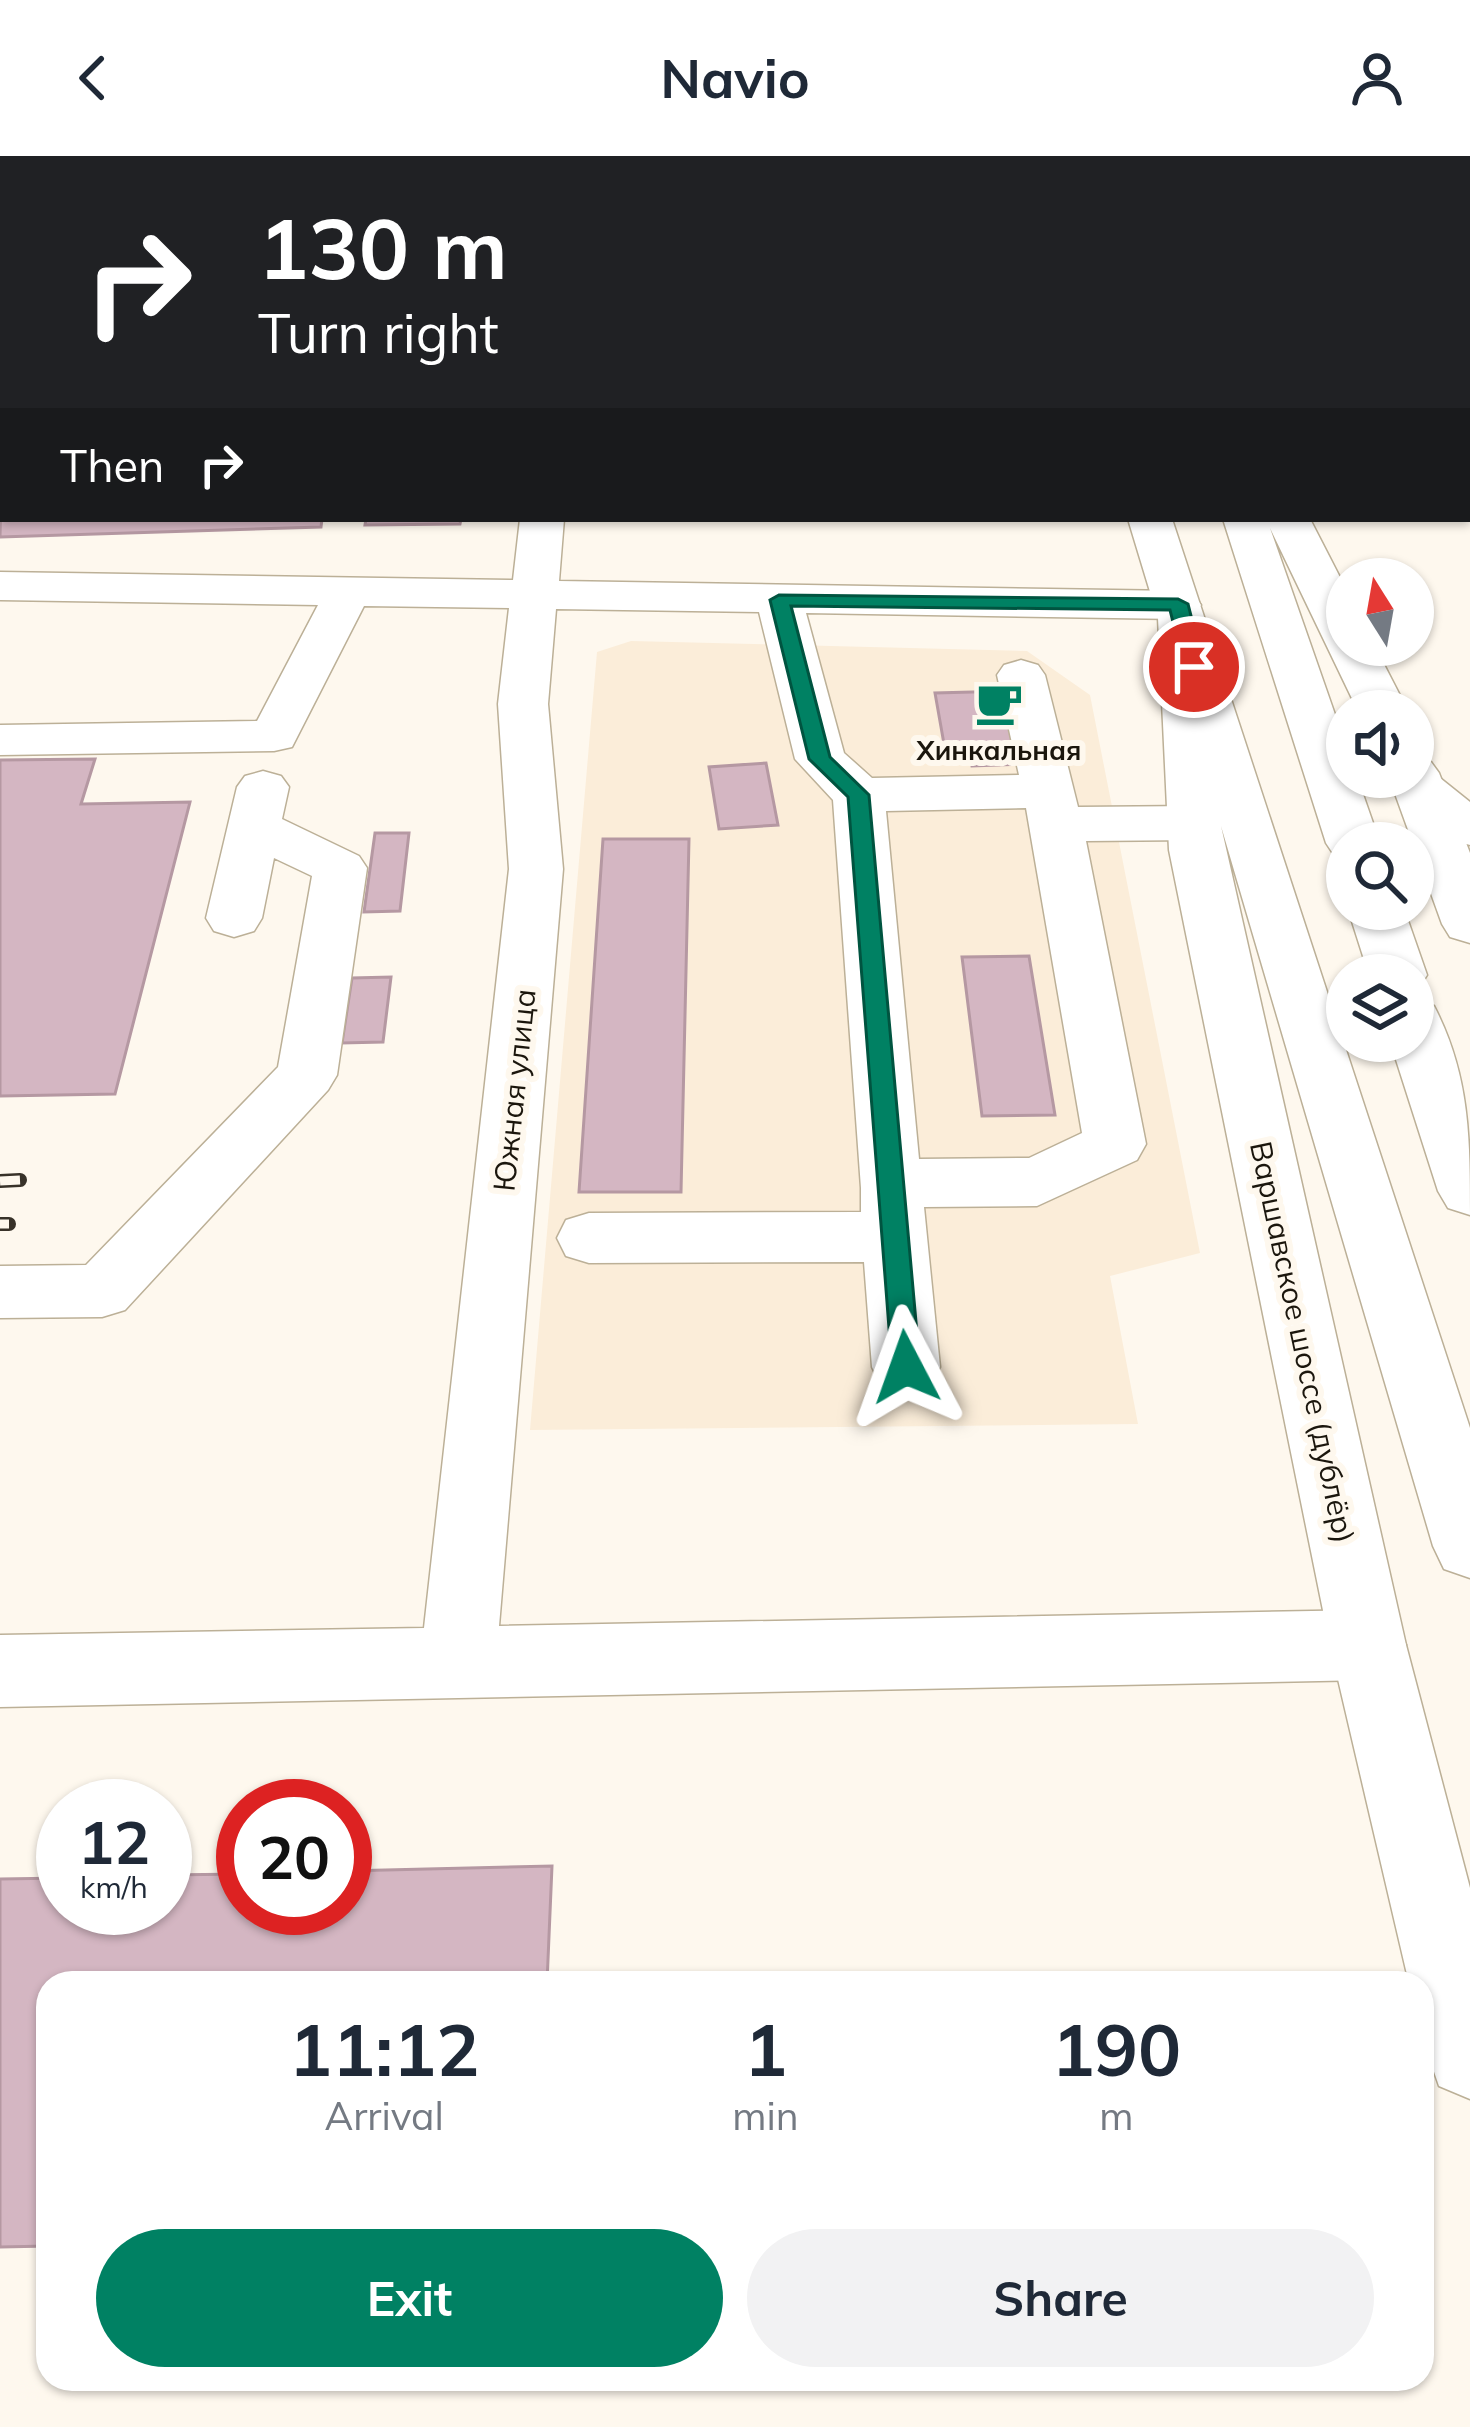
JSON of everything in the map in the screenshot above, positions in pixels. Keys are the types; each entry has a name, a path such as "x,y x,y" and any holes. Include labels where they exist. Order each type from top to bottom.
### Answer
{"main road":[{"name":"Южная улица","path":"458,1662 536,869 523,704 542,522"},
{"path":"1151,522 1394,1290 1470,1546"},
{"path":"1246,522 1346,822"},
{"path":"1289,522 1326,596"},
{"path":"0,586 779,600 1179,614"},
{"path":"234,918 274,736 347,593"},
{"path":"779,600 820,759 859,795 1052,807 1195,823"},
{"name":"Варшавское шоссе (дублёр)","path":"1179,614 1196,850 1368,1645 1470,2055"},
{"path":"589,1238 893,1210 1037,1181 1115,1144 1052,807 1021,675"},
{"path":"0,740 274,736"},
{"path":"859,795 906,1367"},
{"path":"1434,797 1470,828"},
{"path":"1423,798 1470,924"},
{"path":"0,1292 102,1291 307,1075 340,868 254,827"},
{"path":"1427,1062 1470,1191"},
{"path":"0,1671 1368,1645"}],"shaded area":[{"path":"631,641 1027,651 1090,695 1200,1253 1110,1276 1138,1424 530,1430 597,652"}],"building":[{"path":"0,522 322,522 321,527 0,537"},
{"path":"366,522 460,522 460,524"},
{"path":"1010,691 1027,764 972,766 971,760 947,761 935,693"},
{"path":"95,759 81,804 190,802 115,1094 0,1096 0,760"},
{"path":"766,763 778,825 719,829 709,767"},
{"path":"375,833 409,833 400,911 364,912"},
{"path":"603,839 689,839 681,1192 579,1192"},
{"path":"1029,956 1055,1115 982,1116 962,957"},
{"path":"391,977 383,1042 342,1043 352,978"},
{"path":"552,1866 548,1971 36,1971 36,2246 0,2247 0,1879 36,1878 36,1935 192,1935 192,1875 216,1874 216,1935 372,1935 372,1870"}],"railway":[{"path":"0,1181 20,1180"},
{"path":"0,1224 9,1224"}],"place":[{"name":"Хинкальная","path":"999,703"}],"route":[{"path":"906,1367 859,795 820,759 779,600 1178,604 1194,667"}]}
